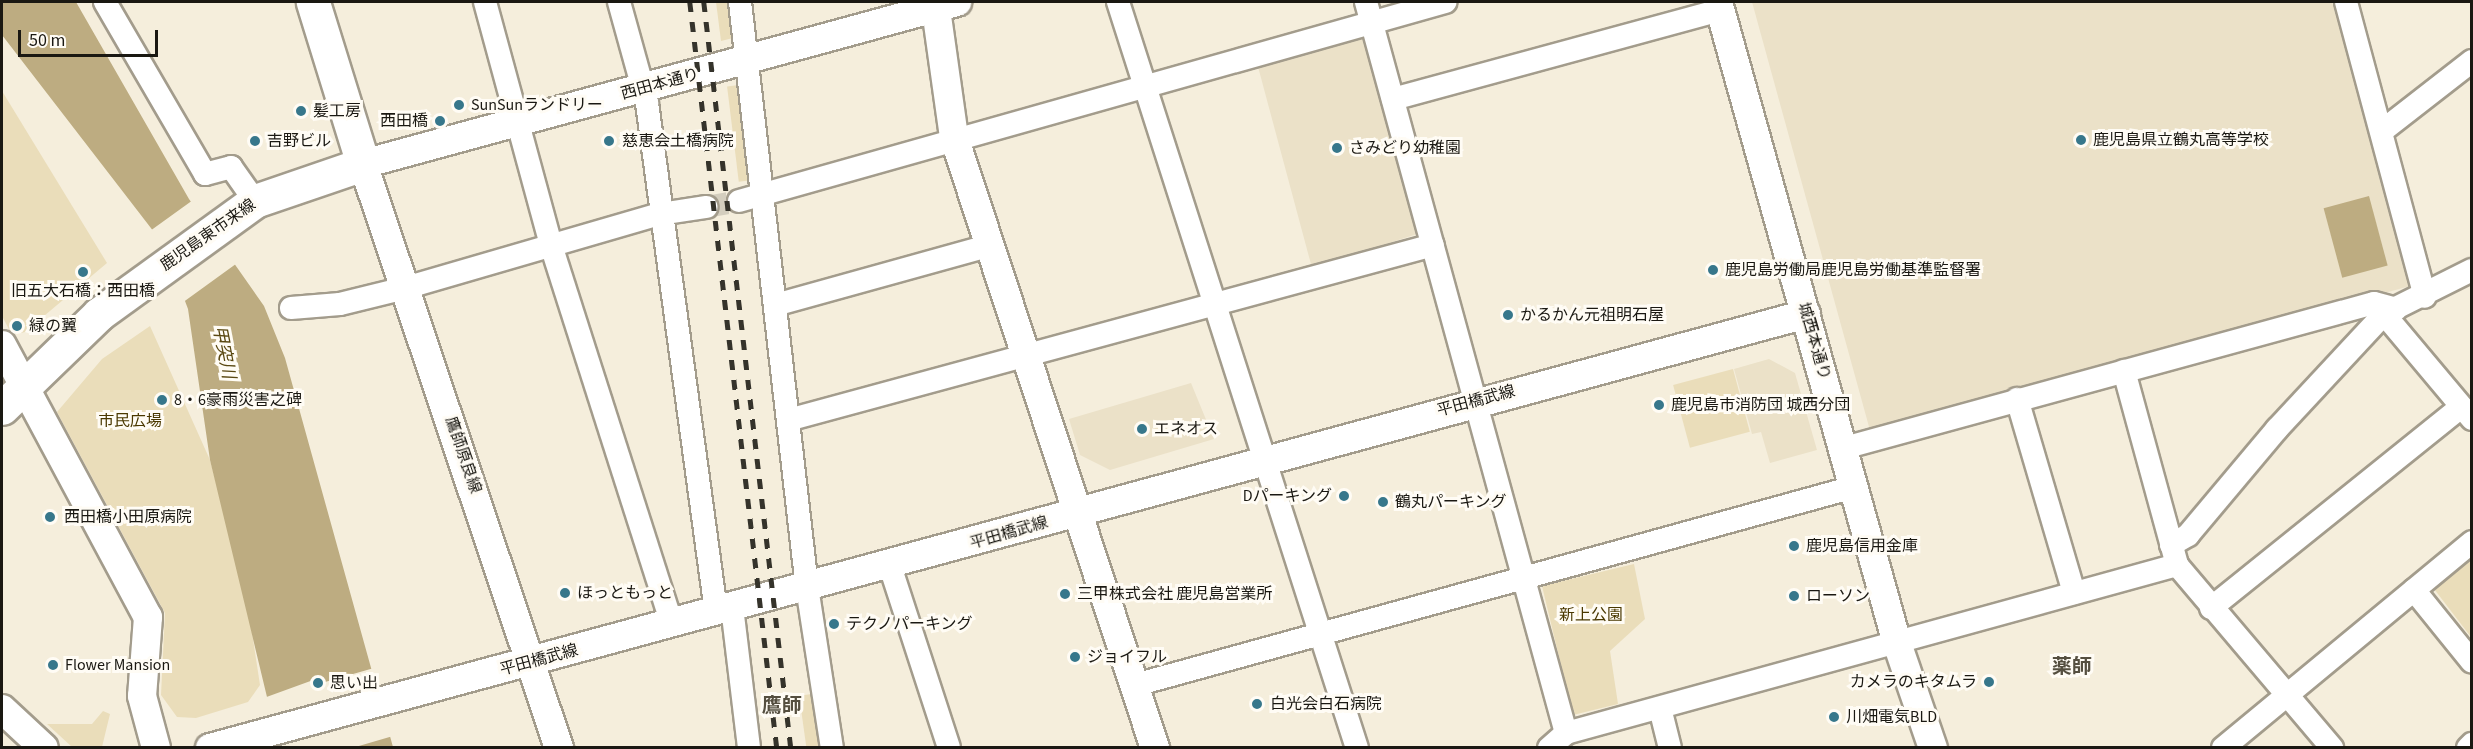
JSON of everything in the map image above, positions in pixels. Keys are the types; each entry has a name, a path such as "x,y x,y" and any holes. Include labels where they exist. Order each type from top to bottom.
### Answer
{"main road":[{"path":"313,2 363,164"},
{"name":"鹿児島東市来線","path":"13,397 99,314 242,209 363,164"}],"street":[{"path":"105,2 205,174 231,167 242,209"},
{"path":"485,2 514,124 672,624"},
{"path":"619,2 644,87 660,214 724,609 749,747"},
{"path":"740,2 745,62 807,587 832,747"},
{"path":"1118,2 1141,84 1357,747"},
{"path":"739,201 1141,84 1369,12 1445,2"},
{"path":"2346,2 2425,297"},
{"path":"943,3 954,137 1155,747"},
{"name":"西田本通り","path":"363,164 644,87 745,62 943,3"},
{"path":"1393,99 1719,6"},
{"name":"城西本通り","path":"1719,6 1897,643 1933,747"},
{"path":"1369,12 1522,579 1557,740 1660,708 2074,593 2174,555 2188,535 2277,429 2390,311 2425,297 2472,270"},
{"path":"2382,131 2472,61"},
{"name":"鷹師原良線","path":"363,164 533,661 559,747"},
{"path":"291,308 340,304 552,247 660,214 706,207"},
{"path":"775,305 991,245"},
{"path":"788,420 1433,245"},
{"path":"1844,448 2374,303 2390,311 2466,413 2211,608"},
{"name":"平田橋武線","path":"210,747 891,566 1266,462 1475,401 1806,314"},
{"path":"2,345 13,397 148,617 142,696 156,747"},
{"path":"2124,370 2174,555 2211,608 2288,693 2332,747"},
{"path":"2017,399 2074,593"},
{"path":"1135,685 1854,487"},
{"path":"2223,747 2472,542"},
{"path":"891,566 949,747"},
{"path":"2414,590 2472,662"},
{"path":"1660,708 1670,747"},
{"path":"2,709 44,747"}],"shaded area":[{"name":"鹿児島県立鶴丸高等学校","path":"1752,2 2332,2 2413,278 2410,286 1871,434"},
{"name":"さみどり幼稚園","path":"1356,36 1363,39 1417,234 1312,268 1257,63"},
{"path":"1769,359 1795,373 1817,450 1770,463 1761,432 1752,434 1734,369"},
{"name":"エネオス","path":"1191,383 1214,439 1110,470 1080,455 1069,419"}],"green space":[{"path":"716,2 730,2 733,38 721,41"},
{"path":"739,85 751,180 739,182 727,86"},
{"path":"2,91 107,263 25,332 12,335 2,316"},
{"name":"市民広場","path":"150,326 210,460 247,600 260,685 248,702 196,718 177,717 161,695 165,613 57,412 102,359"},
{"path":"1733,369 1750,432 1690,448 1673,385"},
{"path":"2471,553 2471,637 2431,585"},
{"name":"新上公園","path":"1634,564 1645,619 1610,651 1618,704 1573,715 1542,586"},
{"path":"812,694 819,746 806,748 799,696"},
{"path":"103,711 110,714 102,747 72,747 47,724 92,724"}],"water":[{"name":"甲突川","path":"2,2 76,2 189,199 264,306 285,358 393,747 279,747 210,460 188,309 164,245 2,35"},
{"path":"2369,196 2388,266 2342,278 2324,208"}],"pier":[{"path":"193,200 240,261 182,303 161,247 150,231"},
{"path":"374,668 393,736 352,748 276,748 261,699 316,679 325,682"}],"tunnel":[{"path":"706,207 739,201"}],"railway":[{"path":"690,2 777,748"},
{"path":"704,2 791,748"}],"place":[{"name":"SunSunランドリー","path":"459,105"},
{"name":"髪工房","path":"301,111"},
{"name":"西田橋","path":"440,121"},
{"name":"鹿児島県立鶴丸高等学校","path":"2081,140"},
{"name":"吉野ビル","path":"255,141"},
{"name":"慈恵会土橋病院","path":"609,141"},
{"name":"さみどり幼稚園","path":"1337,148"},
{"name":"鹿児島労働局鹿児島労働基準監督署","path":"1713,270"},
{"name":"旧五大石橋：西田橋","path":"83,272"},
{"name":"かるかん元祖明石屋","path":"1508,315"},
{"name":"緑の翼","path":"17,326"},
{"name":"8・6豪雨災害之碑","path":"162,400"},
{"name":"鹿児島市消防団 城西分団","path":"1659,405"},
{"name":"エネオス","path":"1142,429"},
{"name":"Dパーキング","path":"1344,496"},
{"name":"鶴丸パーキング","path":"1383,502"},
{"name":"西田橋小田原病院","path":"50,517"},
{"name":"鹿児島信用金庫","path":"1794,546"},
{"name":"ほっともっと","path":"565,593"},
{"name":"三甲株式会社 鹿児島営業所","path":"1065,594"},
{"name":"ローソン","path":"1794,596"},
{"name":"テクノパーキング","path":"834,624"},
{"name":"ジョイフル","path":"1075,657"},
{"name":"Flower Mansion","path":"53,665"},
{"name":"カメラのキタムラ","path":"1989,682"},
{"name":"思い出","path":"318,683"},
{"name":"白光会白石病院","path":"1257,704"},
{"name":"川畑電気BLD","path":"1834,717"}],"district":[{"name":"薬師","path":"2072,667"},
{"name":"鷹師","path":"782,706"}]}
